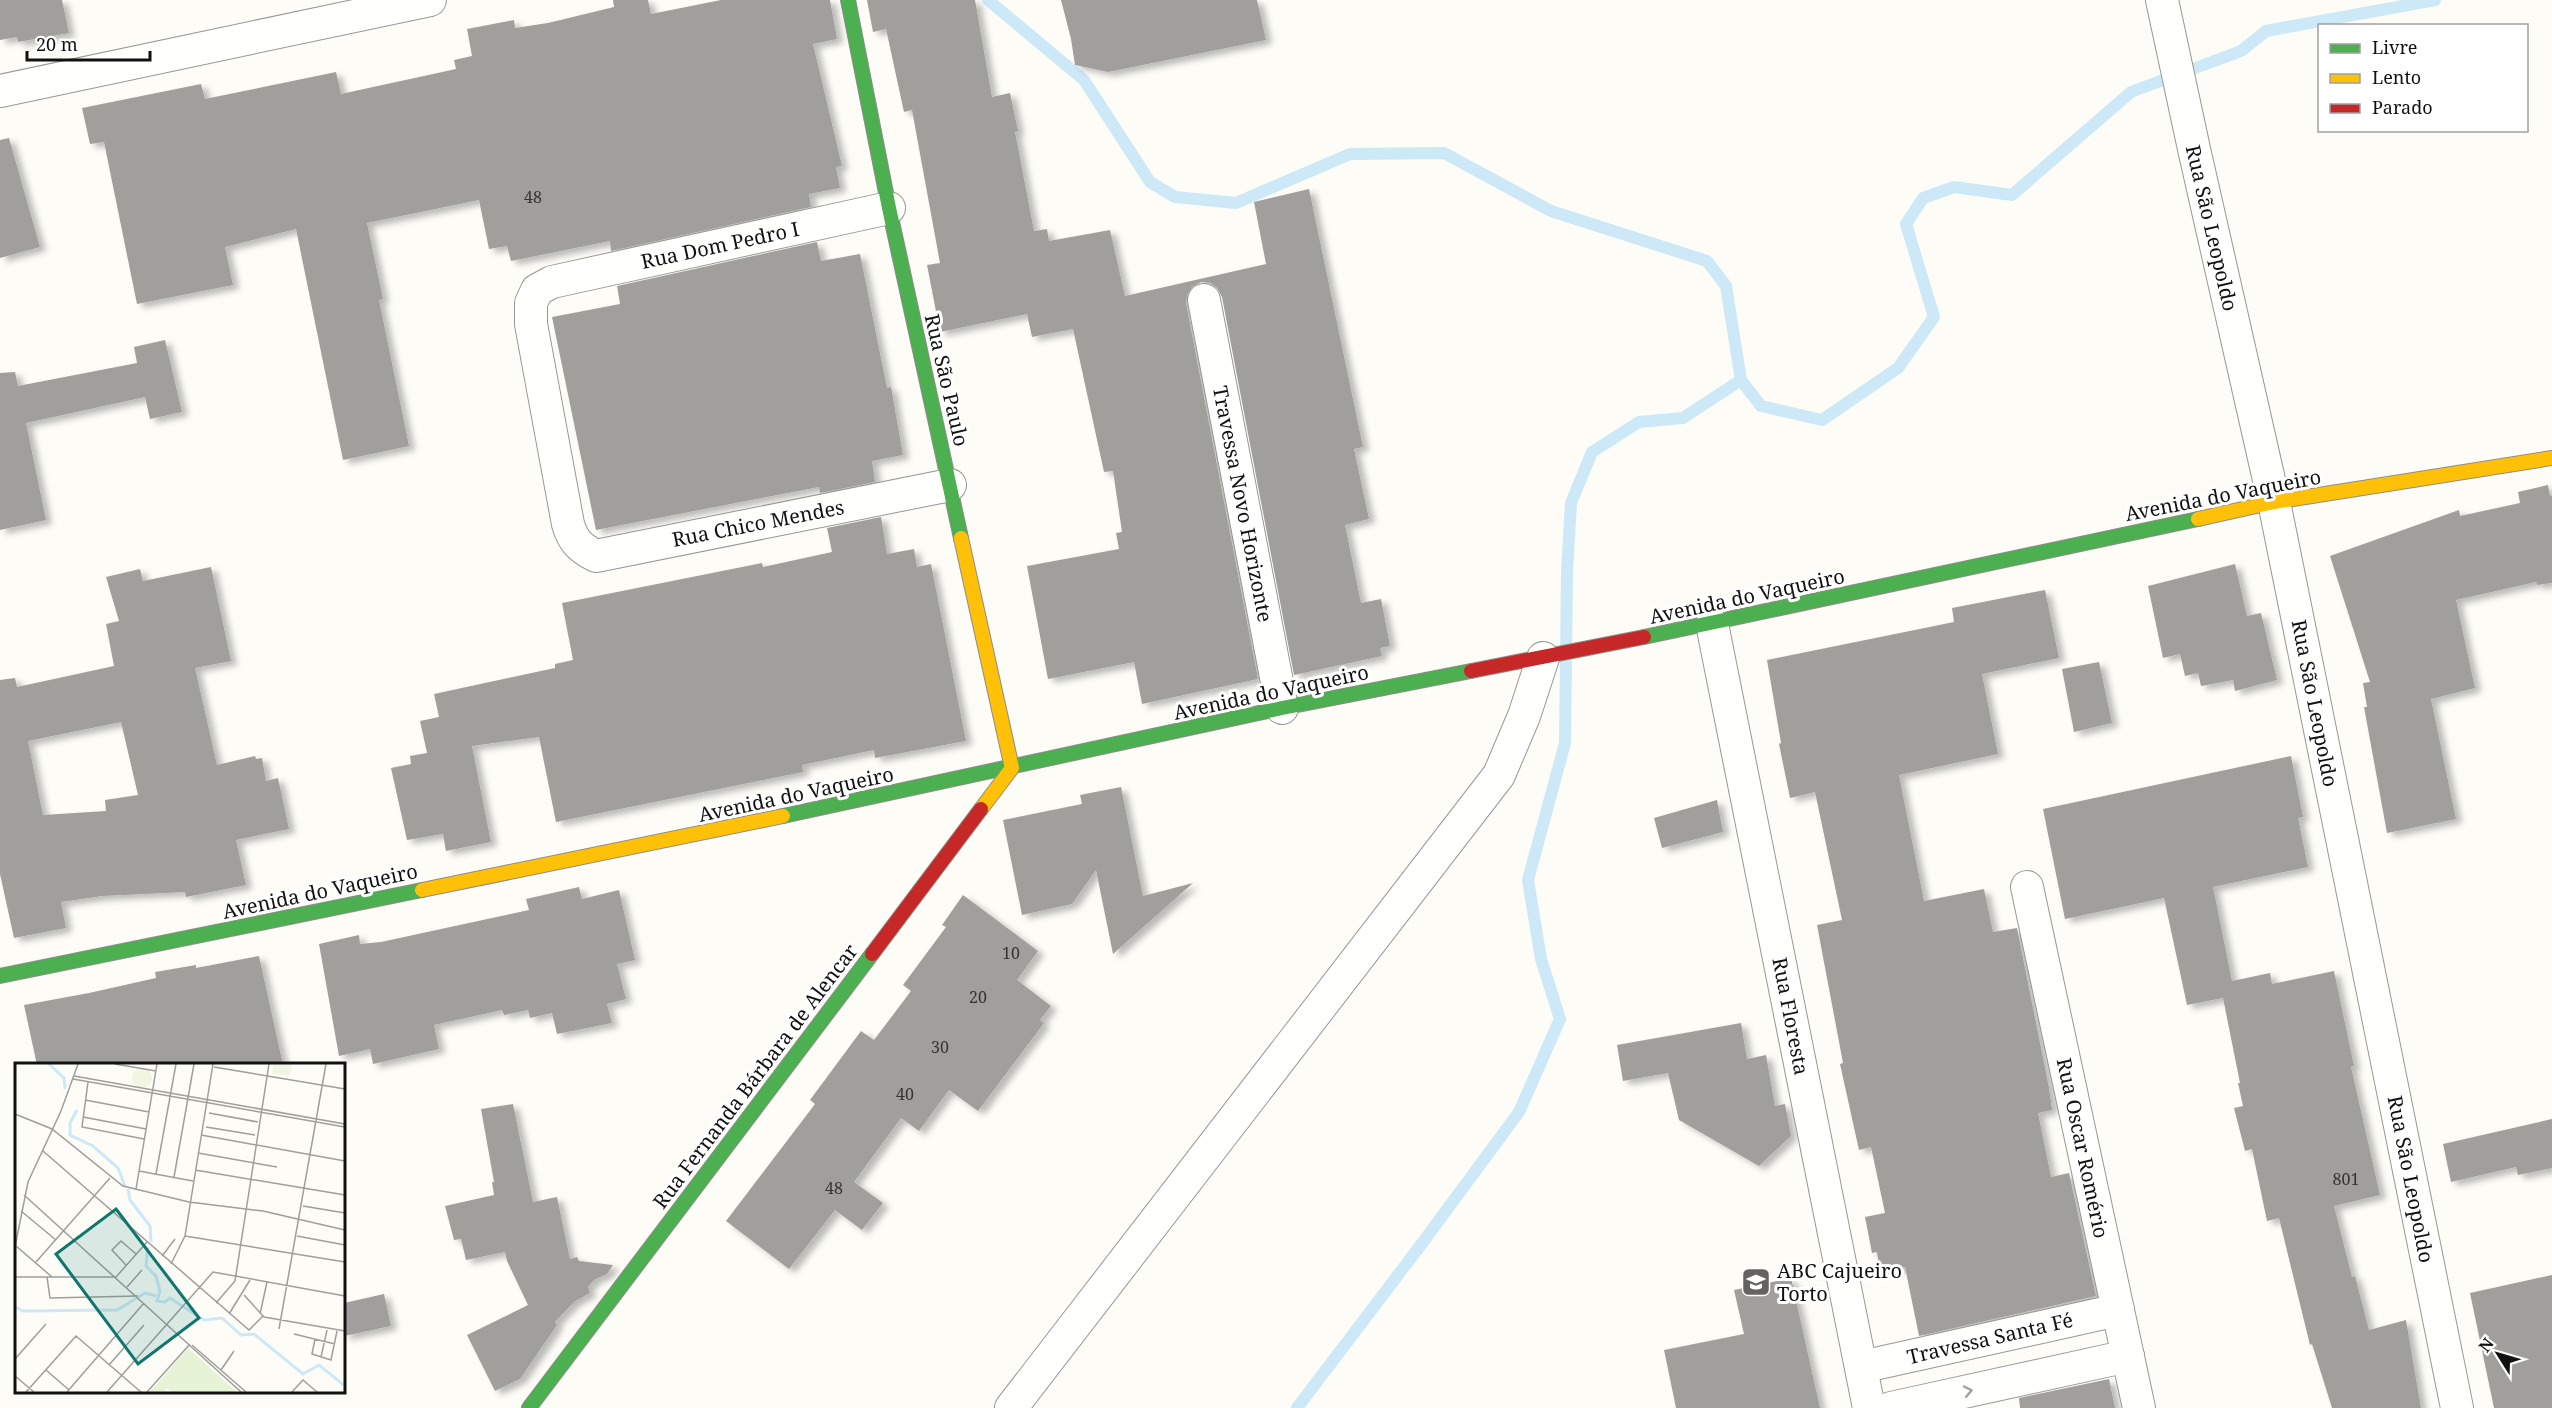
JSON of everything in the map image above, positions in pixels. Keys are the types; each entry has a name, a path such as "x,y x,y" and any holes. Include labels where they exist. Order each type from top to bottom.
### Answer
{"street":[{"path":"0,91 429,0"},
{"name":"Rua São Paulo","path":"848,0 889,208 1012,768"},
{"name":"Rua São Leopoldo","path":"2164,11 2274,502 2457,1408"},
{"name":"Rua Dom Pedro I","path":"572,537 531,324 531,303 537,290 552,282 889,208"},
{"name":"Travessa Novo Horizonte","path":"1204,300 1282,708"},
{"name":"Avenida do Vaqueiro","path":"0,976 1012,768 1282,708 1712,624 2274,502 2552,458"},
{"name":"Rua Chico Mendes","path":"572,537 582,549 596,556 950,485"},
{"name":"Rua Floresta","path":"1712,624 1869,1408"},
{"path":"1011,1408 1499,775 1524,716 1545,657"},
{"name":"Rua Fernanda Bárbara de Alencar","path":"529,1408 1012,768"},
{"name":"Rua Oscar Romério","path":"2027,887 2139,1408"},
{"name":"Travessa Santa Fé","path":"1861,1367 2118,1310"},
{"path":"1891,1408 2128,1356"}],"building":[{"path":"0,0 62,0 69,33 18,42 17,37 0,40"},
{"path":"613,0 648,0 651,14 721,0 830,0 837,39 813,44 842,166 836,167 840,188 809,194 811,207 611,251 610,241 511,261 507,246 489,249 479,200 367,223 383,299 379,300 409,446 343,460 296,229 225,247 233,285 137,304 104,142 90,144 82,108 201,84 205,99 336,72 341,94 456,69 454,60 472,56 467,29 514,20 515,28 548,23 614,7"},
{"path":"867,0 975,0 992,97 1010,93 1034,231 1047,229 1049,241 1110,230 1125,296 1266,264 1254,202 1309,189 1363,447 1354,449 1369,519 1345,525 1361,603 1381,599 1390,646 1380,648 1382,656 1294,675 1222,297 1217,288 1210,283 1201,282 1192,287 1187,295 1186,303 1258,679 1142,704 1134,662 1048,679 1027,566 1119,549 1116,533 1122,532 1113,471 1104,472 1073,329 1032,337 1027,314 940,332 927,265 940,263 912,110 904,112 886,29 873,32"},
{"path":"1061,0 1257,0 1266,40 1108,72 1075,65"},
{"path":"9,138 40,247 0,258 0,140"},
{"path":"817,242 821,261 860,254 887,388 891,387 903,455 872,461 875,482 820,493 819,487 596,530 552,317 620,304 617,286"},
{"path":"165,340 182,412 150,419 145,397 26,423 46,520 0,530 0,373 15,372 18,386 137,363 134,347"},
{"path":"2548,485 2550,496 2552,496 2552,583 2537,585 2536,582 2456,600 2475,688 2431,699 2456,819 2387,833 2364,707 2367,707 2363,683 2370,682 2330,556 2459,510 2460,516 2520,503 2518,492"},
{"path":"881,517 887,554 914,549 917,567 931,564 966,741 875,758 874,750 802,765 803,772 556,822 539,737 472,746 491,842 446,851 443,834 407,840 391,768 411,764 410,756 427,753 420,721 439,717 434,694 555,668 555,664 573,660 562,603 762,563 763,567 832,552 827,528"},
{"path":"2235,564 2247,616 2261,613 2277,680 2235,691 2233,680 2201,686 2198,673 2185,676 2180,654 2163,658 2148,586"},
{"path":"211,567 231,661 195,668 217,765 255,756 256,759 262,758 266,781 278,778 289,829 236,840 246,885 186,897 185,892 102,896 61,902 66,928 14,938 0,874 0,680 15,678 17,687 114,666 106,624 119,621 106,577 140,569 143,581","holes":["121,722 138,795 105,800 106,811 43,815 28,741"]},
{"path":"2045,590 2059,658 1982,674 1998,754 1899,775 1924,901 1984,889 1993,932 2017,928 2049,1088 2052,1110 2038,1113 2051,1177 2069,1173 2096,1296 1919,1336 1905,1267 1880,1272 1877,1252 1872,1253 1865,1217 1885,1213 1871,1147 1859,1150 1840,1064 1843,1063 1817,925 1842,920 1815,792 1790,798 1779,744 1781,743 1767,660 1954,622 1952,608"},
{"path":"2099,662 2112,723 2074,732 2062,669"},
{"path":"2291,756 2303,817 2298,818 2308,867 2213,887 2232,981 2270,973 2272,984 2334,971 2354,1066 2351,1067 2380,1195 2334,1206 2352,1277 2355,1276 2369,1330 2406,1320 2421,1408 2332,1408 2312,1344 2310,1345 2279,1218 2267,1221 2252,1149 2245,1151 2234,1108 2243,1106 2223,998 2187,1005 2164,898 2065,919 2043,809"},
{"path":"1121,787 1143,896 1193,883 1113,954 1096,870 1072,904 1022,915 1003,820 1082,804 1080,795"},
{"path":"1717,800 1723,832 1662,848 1654,818"},
{"path":"579,887 582,899 619,890 635,960 617,964 626,999 607,1004 612,1023 557,1034 552,1013 530,1018 528,1010 504,1015 502,1010 434,1025 439,1049 373,1064 370,1049 339,1056 319,944 359,935 360,944 381,942 529,910 526,899"},
{"path":"963,895 1038,951 1017,980 1051,1006 1040,1020 1044,1023 978,1111 949,1090 919,1131 901,1118 854,1182 883,1203 862,1230 835,1210 789,1269 726,1221 815,1104 810,1100 861,1031 874,1040 911,991 903,985 946,927 942,925"},
{"path":"259,956 283,1063 37,1063 24,1005 156,978 155,972 196,965 196,968"},
{"path":"1741,1023 1747,1059 1766,1055 1775,1106 1785,1104 1791,1136 1759,1166 1679,1120 1668,1073 1623,1081 1617,1045"},
{"path":"513,1104 533,1202 557,1197 570,1259 577,1257 579,1261 613,1265 607,1274 594,1280 588,1287 590,1293 574,1302 555,1322 557,1325 520,1379 495,1391 467,1335 528,1305 505,1252 466,1260 461,1239 454,1240 445,1206 494,1195 492,1182 494,1182 481,1109"},
{"path":"2552,1119 2552,1168 2518,1175 2516,1167 2451,1182 2443,1144"},
{"path":"2552,1275 2552,1408 2494,1408 2470,1293"},
{"path":"1791,1278 1820,1408 1676,1408 1664,1350 1744,1334 1734,1290"},
{"path":"384,1294 391,1326 345,1336 345,1303"},
{"path":"2109,1379 2115,1408 2020,1408 2019,1398"}],"waterway":[{"path":"988,0 1084,80 1150,182 1175,197 1236,203 1350,154 1444,153 1551,211 1707,261 1726,286 1741,380 1761,406 1822,420 1898,368 1934,317 1906,224 1923,198 1954,187 2012,195 2131,92 2241,51 2266,31 2435,0"},
{"path":"1297,1408 1519,1112 1560,1019 1541,959 1528,880 1565,743 1567,571 1571,503 1592,452 1639,422 1683,418 1741,380"}],"traffic: fast":[{"path":"848,0 889,208 961,538"},
{"path":"1644,637 2198,519"},
{"path":"783,816 1282,708 1471,671"},
{"path":"0,976 422,890"},
{"path":"529,1408 872,954"}],"traffic: slow":[{"path":"2198,519 2274,502 2552,458"},
{"path":"961,538 1012,768 981,809"},
{"path":"422,890 783,816"}],"traffic: jam":[{"path":"1471,671 1644,637"},
{"path":"872,954 981,809"}],"place":[{"name":"ABC Cajueiro Torto","path":"1756,1282"}]}
